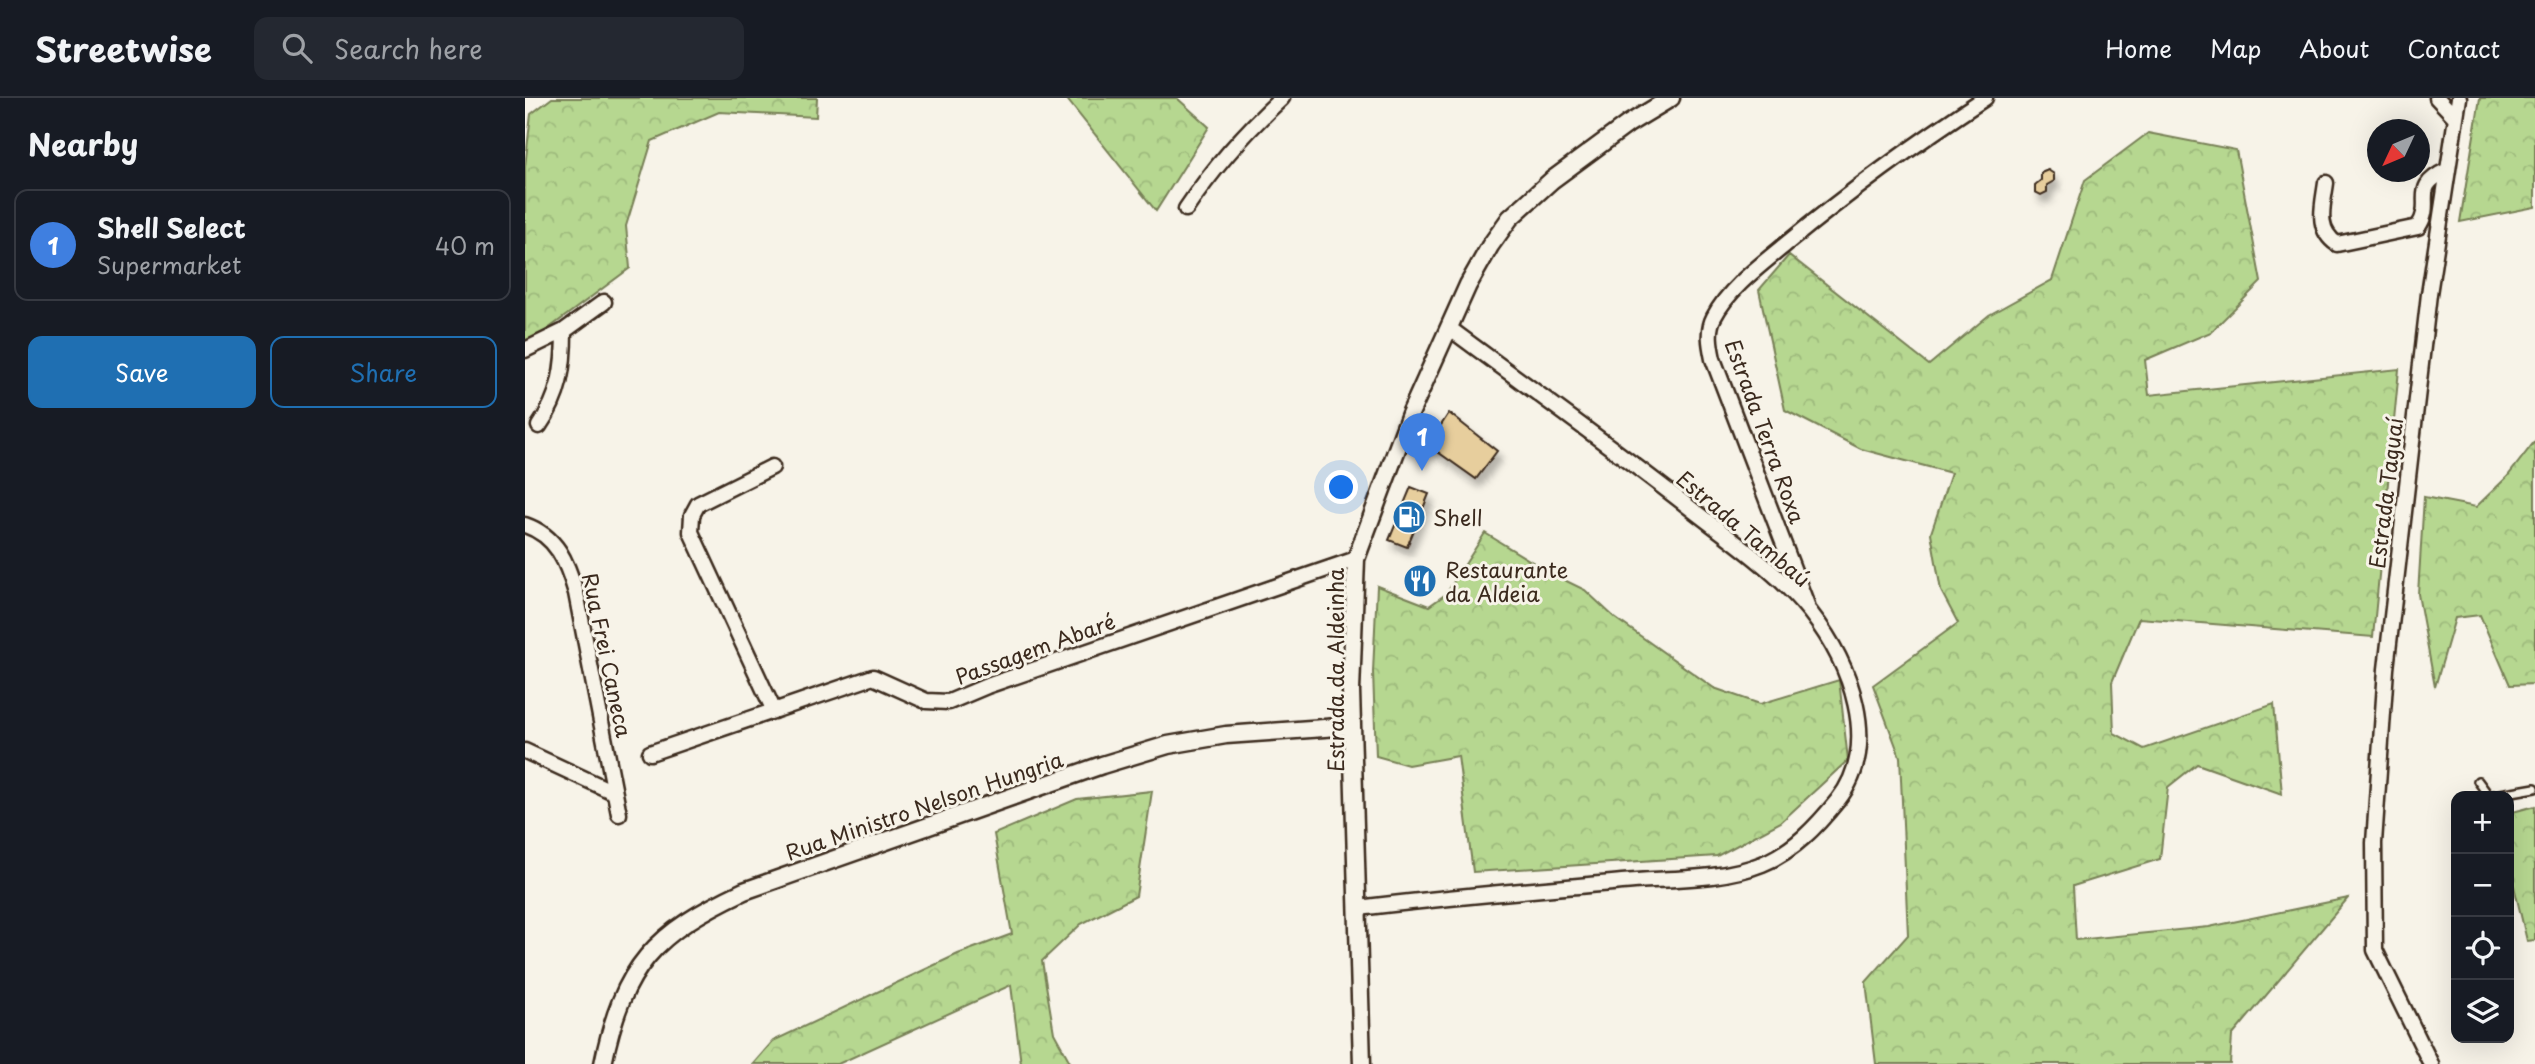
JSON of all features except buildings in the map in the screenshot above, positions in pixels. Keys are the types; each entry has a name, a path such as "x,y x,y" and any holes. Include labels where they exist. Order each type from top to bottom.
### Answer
{"street":[{"path":"1186,209 1210,174 1244,134 1282,98"},
{"name":"Estrada da Aldeinha","path":"1362,1064 1352,726 1356,559 1396,448 1449,328 1479,266 1510,218 1563,172 1628,124 1671,98"},
{"name":"Estrada Terra Roxa","path":"1810,612 1713,359 1710,331 1713,318 1731,294 1764,262 1850,191 1985,98"},
{"path":"2437,98 2456,118"},
{"name":"Estrada Taguaí","path":"2431,1064 2375,950 2374,895 2386,669 2429,294 2459,98"},
{"path":"2326,183 2321,226 2327,237 2337,244 2418,227 2422,221 2426,185 2431,177 2448,170"},
{"path":"525,350 564,331 604,302"},
{"name":"Estrada Tambaú","path":"1359,908 1735,871 1760,864 1785,853 1819,824 1852,782 1860,751 1857,711 1849,681 1810,612 1742,548 1449,328"},
{"path":"539,426 551,409 560,386 564,363 564,331"},
{"path":"772,467 698,504 692,515 691,532 773,711"},
{"name":"Rua Frei Caneca","path":"525,525 542,531 567,563 576,593 619,814"},
{"name":"Passagem Abaré","path":"650,753 873,677 926,701 949,702 987,686 1356,559"},
{"name":"Rua Ministro Nelson Hungria","path":"603,1064 622,996 634,972 655,944 703,910 744,891 1102,765 1168,745 1226,736 1352,726"},
{"path":"525,751 613,792"}],"lane":[{"path":"2478,781 2489,796 2535,788"}],"green space":[{"path":"552,98 817,98 816,117 719,112 652,141 626,226 630,268 525,346 525,167 531,114"},
{"path":"1066,98 1177,98 1209,127 1156,211"},
{"path":"2480,98 2535,98 2535,207 2460,222"},
{"path":"2148,133 2236,150 2261,282 2211,332 2145,360 2149,395 2399,369 2373,637 2139,618 2112,682 2114,733 2144,749 2274,704 2282,794 2197,764 2168,787 2160,859 2073,886 2076,940 2209,927 2348,898 2232,1036 2230,1064 1876,1064 1866,982 1908,935 1900,757 1873,685 1958,623 1941,591 1931,533 1951,473 1861,449 1785,410 1759,290 1789,255 1929,365 1989,315 2052,280 2085,180"},
{"path":"2535,441 2535,684 2510,685 2480,615 2455,618 2435,687 2418,594 2424,497 2476,507 2507,477"},
{"path":"1485,533 1552,574 1585,590 1615,618 1714,688 1760,704 1839,680 1848,760 1781,822 1717,856 1473,872 1458,756 1408,765 1376,756 1373,672 1377,586 1429,606 1446,594"},
{"path":"1152,791 1136,896 1081,924 1042,961 1054,1033 1070,1062 1021,1064 1011,985 838,1064 753,1064 773,1041 958,954 1012,934 994,834 1077,799"},
{"path":"2535,806 2535,940 2527,941 2514,886 2514,812"}],"place":[{"name":"Shell Select","path":"1422,471"},
{"name":"Shell","path":"1409,517"},
{"name":"Restaurante da Aldeia","path":"1420,581"}]}
